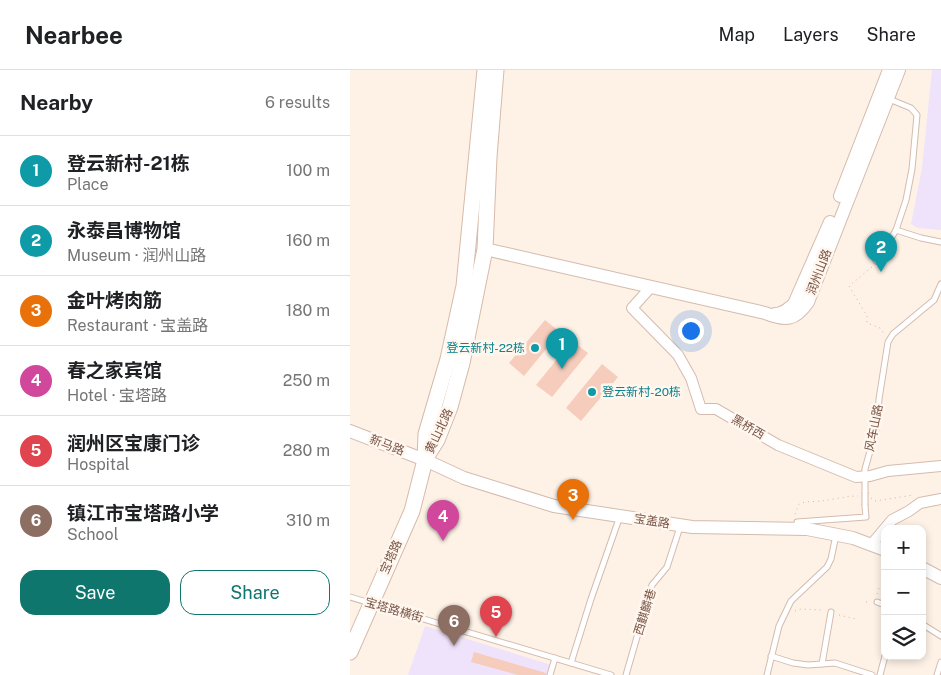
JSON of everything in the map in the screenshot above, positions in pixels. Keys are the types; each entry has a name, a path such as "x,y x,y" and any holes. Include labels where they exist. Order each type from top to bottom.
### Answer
{"main road":[{"name":"黄山北路","path":"425,460 426,434 448,359 464,286 485,70"},
{"name":"黄山北路","path":"425,460 437,440 450,407 464,354 485,249 489,157 496,70"},
{"name":"宝塔路","path":"350,652 412,511 425,460"}],"street":[{"name":"润州山路","path":"883,97 889,70"},
{"name":"润州山路","path":"651,287 765,314 780,314 794,304 883,97 899,70"},
{"path":"485,249 651,287"},
{"name":"黑桥西","path":"651,287 632,308 678,355 691,378 701,409 716,409 778,445 856,477 888,471 941,466"},
{"name":"新马路","path":"350,431 425,460"},
{"name":"宝盖路","path":"425,460 464,478 554,506 692,527 807,529 854,538 881,549"},
{"path":"871,545 892,520 920,503 941,499"},
{"path":"925,570 940,579"}],"lane":[{"path":"876,261 896,230 906,200 910,185 917,115 912,108 883,97"},
{"path":"896,230 941,242"},
{"name":"风车山路","path":"797,529 797,522 866,517 865,476 869,452 877,426 879,399 888,342 893,334 934,300 941,284"},
{"path":"571,663 620,516"},
{"name":"西麒麟巷","path":"626,675 652,585 667,567 681,525"},
{"path":"767,675 779,626 791,600 827,567 831,559 836,535"},
{"name":"宝塔路横街","path":"350,597 611,675"},
{"path":"876,600 881,603"},
{"path":"822,664 831,612"},
{"path":"926,627 941,636"},
{"path":"771,656 793,663 808,665 835,663 867,674"},
{"path":"550,675 555,658"},
{"path":"880,675 884,660"},
{"path":"937,675 941,662"}],"path":[{"path":"876,261 875,265 849,286 867,316 867,322 880,328 887,338 885,344 888,346"},
{"path":"876,600 880,586"},
{"path":"787,609 794,611 801,609 831,612 856,619"}],"shaded area":[{"path":"932,70 941,70 941,230 918,228 911,224 922,168"},
{"path":"425,626 552,665 548,675 408,675"}],"building":[{"name":"登云新村-22栋","path":"545,320 560,332 524,376 509,363"},
{"path":"572,341 588,353 552,397 536,385"},
{"name":"登云新村-20栋","path":"602,364 618,377 581,421 566,408"},
{"path":"474,652 546,673 546,675 518,675 471,662"}],"place":[{"name":"永泰昌博物馆","path":"881,272"},
{"name":"登云新村-22栋","path":"535,348"},
{"name":"登云新村-21栋","path":"562,369"},
{"name":"登云新村-20栋","path":"592,392"},
{"name":"金叶烤肉筋","path":"573,520"},
{"name":"春之家宾馆","path":"443,541"},
{"name":"润州区宝康门诊","path":"496,637"},
{"name":"镇江市宝塔路小学","path":"454,646"}]}
